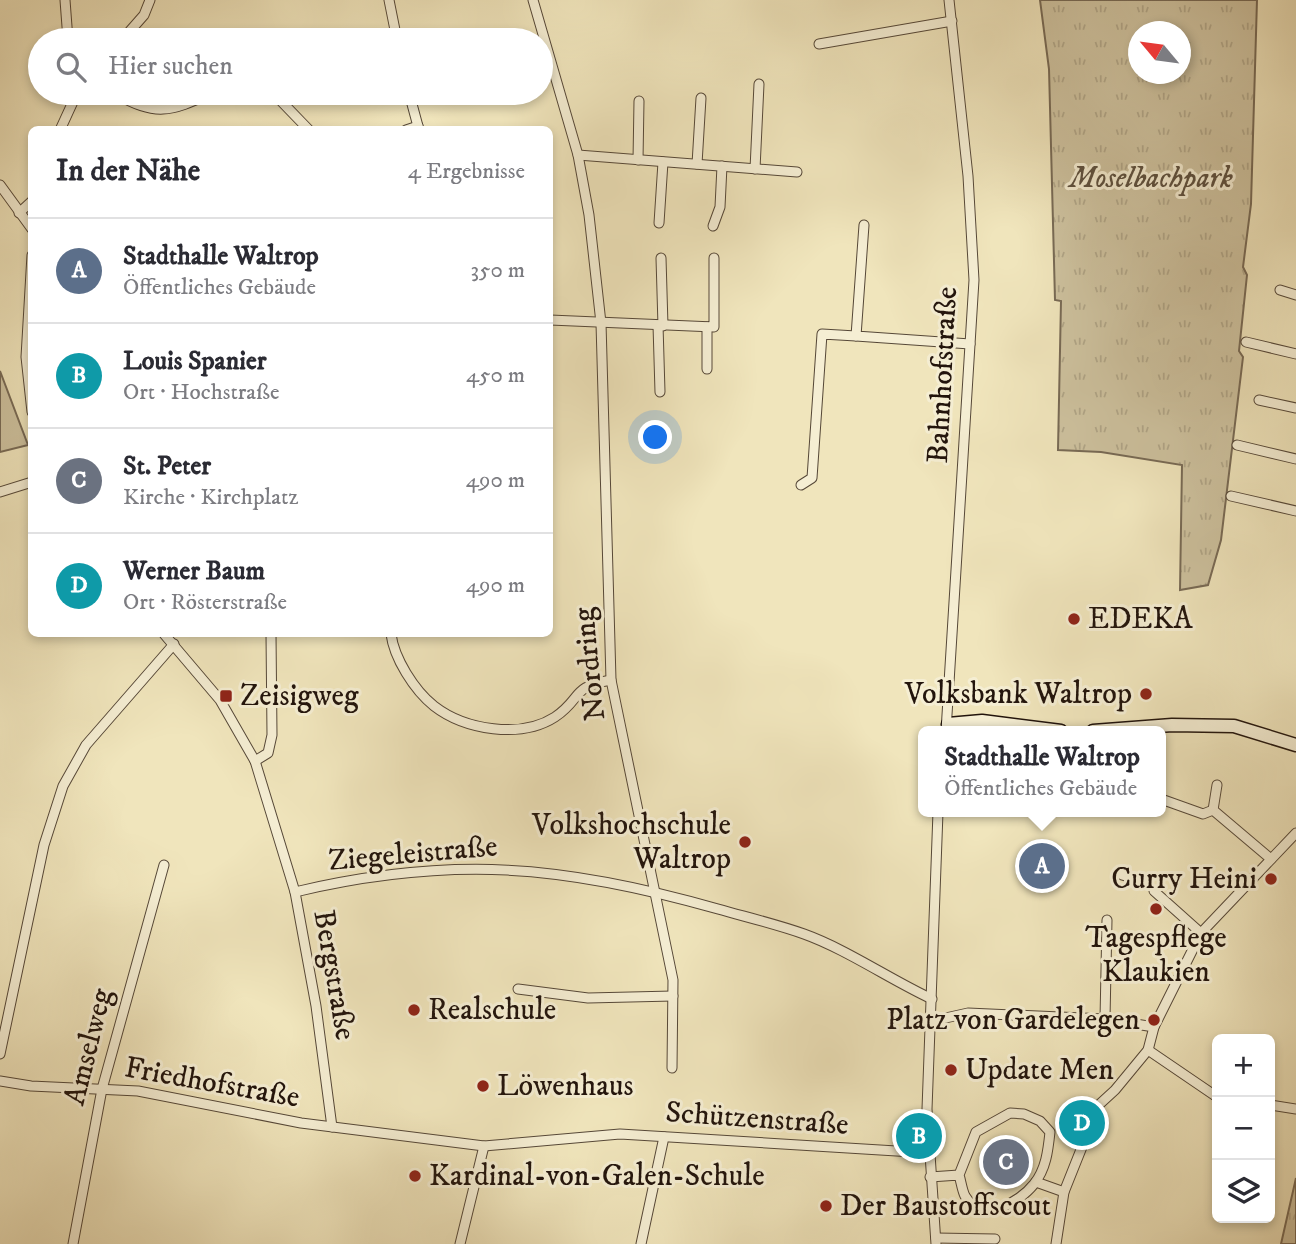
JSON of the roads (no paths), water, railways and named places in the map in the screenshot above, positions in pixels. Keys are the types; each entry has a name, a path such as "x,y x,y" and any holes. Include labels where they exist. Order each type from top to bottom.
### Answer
{"street":[{"path":"65,0 67,28"},
{"path":"133,28 144,15 150,0"},
{"path":"389,0 395,28"},
{"name":"Nordring","path":"533,0 541,28"},
{"name":"Bahnhofstraße","path":"947,726 974,280 968,176 949,0"},
{"path":"819,44 952,21"},
{"name":"Nordring","path":"553,69 578,155 589,215 601,323 611,680 673,979 672,1068"},
{"path":"755,169 759,84"},
{"path":"697,164 701,98"},
{"path":"638,160 639,101"},
{"path":"62,126 71,105"},
{"path":"136,105 159,111 184,105"},
{"path":"285,105 305,126"},
{"path":"412,105 417,126"},
{"path":"578,155 797,172"},
{"path":"659,223 663,162"},
{"path":"713,226 720,207 722,166"},
{"path":"0,186 28,224"},
{"path":"19,213 28,205"},
{"path":"856,336 864,225"},
{"path":"660,392 662,258"},
{"path":"553,320 714,327 714,258"},
{"path":"1280,290 1296,295"},
{"path":"28,323 28,377"},
{"path":"707,327 707,369"},
{"path":"801,485 812,478 822,334 970,344"},
{"path":"1246,342 1296,354"},
{"path":"1259,400 1296,408"},
{"path":"1237,445 1296,459"},
{"path":"0,492 28,483"},
{"path":"1231,496 1296,511"},
{"name":"Bergstraße","path":"167,637 220,700 255,761 295,892 316,1006 332,1127"},
{"path":"255,761 268,753 272,735 271,637"},
{"path":"391,637 393,648 416,686 435,707 467,722 511,732 555,717 587,685 611,680"},
{"path":"0,1054 44,845 63,786 86,745 173,644"},
{"path":"957,726 982,721 1022,726"},
{"path":"1159,726 1248,728 1296,746"},
{"path":"1213,810 1217,785"},
{"path":"1166,801 1203,814 1213,810"},
{"path":"1213,810 1271,859"},
{"path":"939,817 927,1109 936,1241 996,1239"},
{"path":"1056,1244 1064,1192 1082,1147 1079,1123 1115,1090 1149,1050 1154,1027 1201,933 1296,833"},
{"name":"Amselweg","path":"73,1244 102,1090 164,865"},
{"name":"Ziegeleistraße","path":"295,892 358,877 492,867 567,873 656,891 806,934 932,999"},
{"path":"1154,891 1201,933"},
{"path":"1105,1019 1107,920"},
{"path":"518,989 588,998 673,996"},
{"path":"932,1021 968,1013 1105,1019 1154,1027"},
{"path":"1149,1050 1212,1095"},
{"name":"Friedhofstraße","path":"0,1081 138,1091 332,1127"},
{"path":"1275,1106 1296,1110"},
{"path":"1010,1113 1024,1114 1040,1121 1050,1132 1047,1158 1036,1182 1011,1205 997,1210 976,1206 965,1197 959,1175 976,1132 1010,1113"},
{"name":"Schützenstraße","path":"332,1127 484,1146 620,1134 929,1153"},
{"path":"641,1244 664,1137"},
{"path":"460,1244 484,1146"},
{"path":"930,1177 959,1175"},
{"path":"1036,1182 1064,1192"}],"tunnel":[{"path":"1129,877 1145,883 1154,891"}],"place":[{"name":"EDEKA","path":"1074,619"},
{"name":"Volksbank Waltrop","path":"1146,694"},
{"name":"Zeisigweg","path":"226,696"},
{"name":"Volkshochschule Waltrop","path":"745,842"},
{"name":"Stadthalle Waltrop","path":"1042,866"},
{"name":"Curry Heini","path":"1271,879"},
{"name":"Tagespflege Klaukien","path":"1156,909"},
{"name":"Realschule","path":"414,1010"},
{"name":"Platz von Gardelegen","path":"1154,1020"},
{"name":"Update Men","path":"951,1070"},
{"name":"Löwenhaus","path":"483,1086"},
{"name":"Werner Baum","path":"1082,1123"},
{"name":"Louis Spanier","path":"919,1136"},
{"name":"St. Peter","path":"1006,1162"},
{"name":"Kardinal-von-Galen-Schule","path":"415,1176"},
{"name":"Der Baustoffscout","path":"826,1206"}],"park label":[{"name":"Moselbachpark","path":"1151,178"}]}
